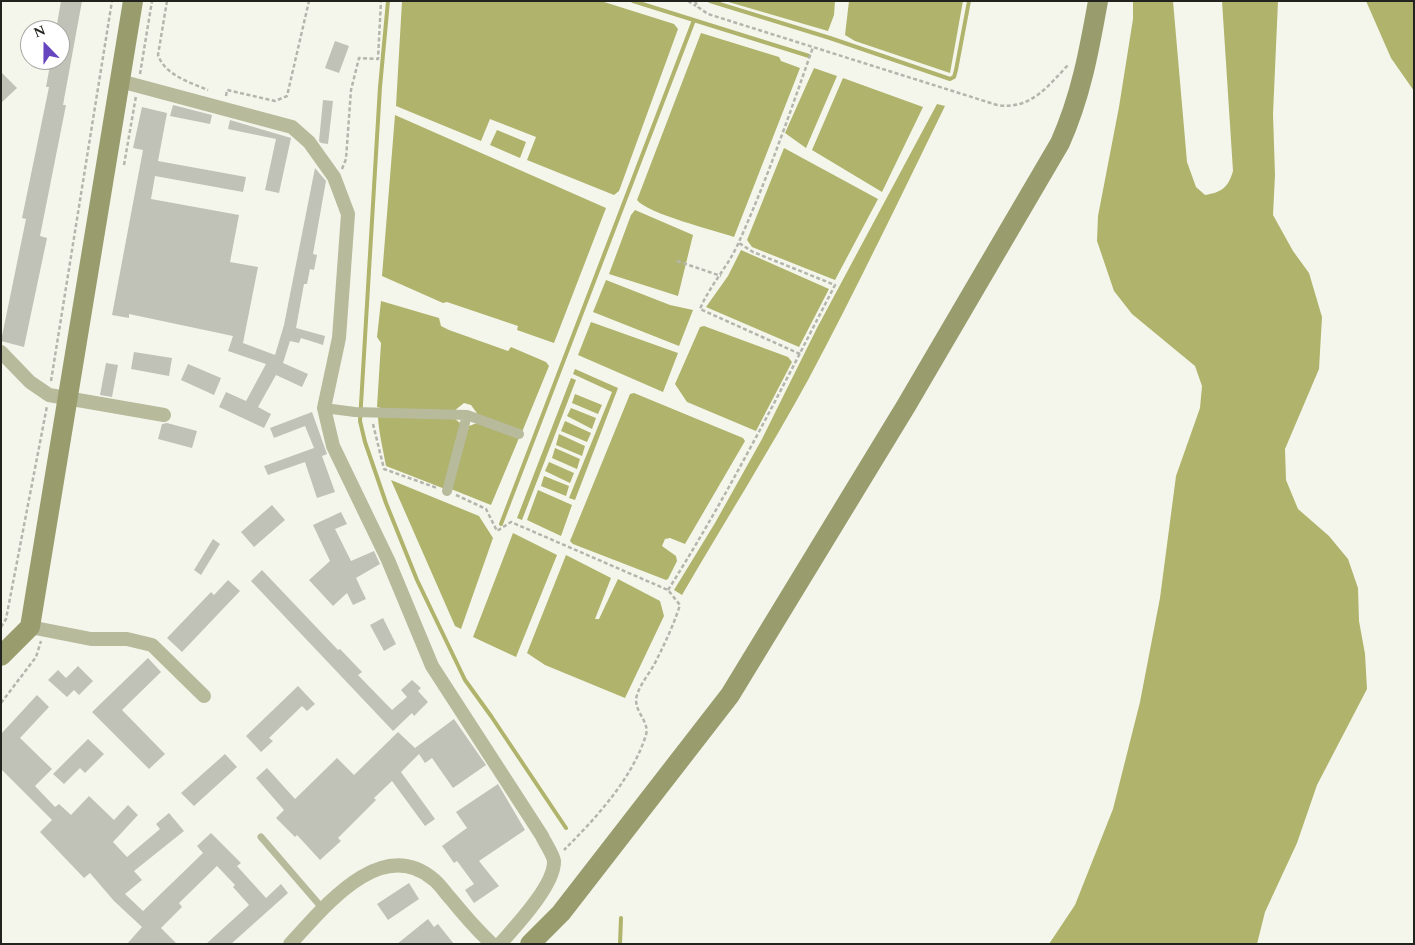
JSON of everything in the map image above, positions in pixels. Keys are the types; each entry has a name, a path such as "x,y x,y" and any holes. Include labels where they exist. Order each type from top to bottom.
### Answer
{"main road":[{"path":"1,656 30,627 58,397 120,81 133,1"},
{"path":"530,944 561,913 730,695 906,406 1060,142 1073,114 1084,80 1098,1"}],"street":[{"path":"120,81 224,103 292,127 309,142 334,177 348,214 339,338 324,408 334,446 388,560 432,666 542,836 554,861 549,877 533,907 500,944"},
{"path":"1,352 30,382 58,397 164,415"},
{"path":"324,408 355,412 467,415 519,434"},
{"path":"447,491 467,415"},
{"path":"30,627 91,639 127,638 152,645 204,696"},
{"path":"290,944 339,892 361,877 380,868 418,869 434,879 476,930 492,944"}],"lane":[{"path":"261,837 323,909"}],"path":[{"path":"1,627 6,619 58,397 112,1"},
{"path":"167,1 158,55 161,63 168,72 210,91"},
{"path":"224,103 227,90 275,101 287,96 309,1"},
{"path":"334,177 341,172 346,159 351,90 359,58 378,59 381,1"},
{"path":"688,1 708,14 997,105 1012,107 1029,102 1074,59"},
{"path":"694,1 698,7"},
{"path":"800,354 700,309 707,291 721,276 739,243 779,143 813,47"},
{"path":"218,94 224,103"},
{"path":"668,590 747,454 835,285 753,252 739,243"},
{"path":"677,261 721,276"},
{"path":"369,412 384,469 447,491 486,509 497,530 511,522 668,590 680,605 669,637 637,696 637,709 647,724 646,734 632,766 594,818 554,861"}],"shaded area":[{"path":"402,1 601,1 674,24 678,29 619,191 614,195 527,160 536,137 490,119 481,141 396,106"},
{"path":"725,1 835,1 834,15 828,31"},
{"path":"849,1 963,1 950,73 855,41 845,35"},
{"path":"1133,1 1173,1 1187,162 1196,187 1205,195 1224,188 1229,182 1233,171 1222,1 1278,1 1273,114 1275,175 1273,215 1293,251 1309,273 1322,317 1319,369 1285,449 1286,480 1298,509 1329,536 1348,559 1358,588 1359,621 1365,654 1367,689 1317,785 1297,843 1265,912 1257,944 1049,944 1075,905 1113,809 1140,702 1160,598 1176,476 1200,408 1202,386 1195,366 1132,314 1114,291 1097,241 1098,216 1119,107 1133,19"},
{"path":"1366,1 1414,1 1414,91 1391,58"},
{"path":"701,33 779,57 781,61 800,68 734,237 667,216 654,211 637,200"},
{"path":"814,68 837,76 806,148 785,133"},
{"path":"843,78 923,107 882,192 812,150"},
{"path":"937,104 945,106 826,346 777,434 682,595 674,590 715,523 762,439 817,328"},
{"path":"395,115 606,208 554,343 517,330 518,326 447,302 443,303 382,276"},
{"path":"497,130 526,142 520,158 490,145"},
{"path":"784,148 878,199 835,280 752,247 747,240"},
{"path":"635,210 693,235 678,296 609,274 631,215"},
{"path":"741,250 829,289 799,347 706,307 728,276"},
{"path":"606,280 670,305 693,310 679,346 593,312"},
{"path":"381,301 439,318 441,326 449,330 508,351 511,347 546,362 549,366 522,432 479,416 471,405 464,403 454,411 389,410 377,407 381,343 377,337"},
{"path":"591,322 678,353 663,392 578,355"},
{"path":"704,326 788,357 792,362 756,431 687,402 675,384 700,327"},
{"path":"575,369 618,388 575,500 569,498 612,392 573,374"},
{"path":"571,378 576,380 522,520 517,518"},
{"path":"634,393 743,438 745,441 685,544 670,538 665,539 662,546 676,556 677,561 666,580 573,544 570,541 630,394"},
{"path":"575,394 602,405 598,414 572,403"},
{"path":"571,408 596,418 592,429 567,416"},
{"path":"378,417 455,419 464,426 445,489 386,466"},
{"path":"565,421 591,433 587,442 561,431"},
{"path":"477,423 519,438 491,505 451,489 469,426"},
{"path":"559,434 585,446 582,456 556,445"},
{"path":"555,448 580,459 577,469 552,458"},
{"path":"549,462 574,473 570,483 545,471"},
{"path":"544,476 569,486 566,496 541,486"},
{"path":"391,480 479,516 493,538 461,629 455,626"},
{"path":"538,490 572,505 561,536 527,520"},
{"path":"513,533 557,555 516,657 473,637"},
{"path":"566,555 611,578 595,619 599,619 618,579 660,601 664,616 625,698 545,665 527,653"}],"building":[{"path":"61,1 82,1 70,67 70,20 58,20"},
{"path":"335,41 349,46 339,73 325,68"},
{"path":"49,70 69,70 63,105 66,105 40,236 47,238 24,347 1,341 26,219 22,218 49,87 46,87"},
{"path":"1,72 17,88 1,103"},
{"path":"323,100 333,101 328,144 319,141"},
{"path":"173,105 212,115 210,124 170,116"},
{"path":"142,107 167,113 158,161 246,177 243,192 155,176 151,199 239,215 230,262 258,267 243,343 275,355 284,325 315,168 326,181 313,254 317,255 314,270 310,269 307,284 304,284 296,328 325,336 323,345 301,338 299,343 290,341 283,363 308,374 302,387 276,375 258,407 271,414 264,428 219,407 226,392 246,401 266,364 228,351 233,336 129,314 129,318 112,315 143,150 133,148"},
{"path":"230,120 291,138 279,193 265,190 276,139 228,129"},
{"path":"134,352 172,358 169,376 131,369"},
{"path":"106,363 118,365 112,397 100,395"},
{"path":"188,364 221,378 214,395 181,380"},
{"path":"312,412 327,454 322,456 335,492 317,498 305,462 268,475 264,466 314,448 305,426 274,438 270,428"},
{"path":"167,423 197,431 192,448 158,439 162,424"},
{"path":"272,505 285,520 254,547 241,532"},
{"path":"341,512 347,524 335,529 351,561 374,551 380,564 356,578 366,599 353,605 347,593 333,606 309,580 330,561 313,525"},
{"path":"213,539 220,544 201,575 194,570"},
{"path":"262,570 338,650 340,649 362,672 358,675 392,710 407,697 401,690 412,680 421,688 418,691 428,702 414,716 412,713 393,731 251,581"},
{"path":"228,580 240,591 182,652 167,638 211,592 214,595"},
{"path":"383,618 396,644 384,651 370,625"},
{"path":"148,658 161,672 122,710 165,754 149,769 92,712"},
{"path":"78,666 93,681 79,695 74,690 67,697 48,680 58,670 66,678"},
{"path":"298,686 315,704 307,711 302,706 269,738 273,741 261,752 246,736"},
{"path":"37,695 49,707 20,738 52,769 35,786 55,807 59,804 71,815 89,796 114,820 128,805 138,815 113,842 127,857 160,829 156,824 169,813 184,831 134,871 142,880 125,894 143,911 203,853 197,846 211,833 241,863 237,866 266,898 281,884 288,893 231,944 206,944 249,905 233,887 235,885 217,866 179,903 182,907 161,928 177,944 127,944 142,927 114,901 90,873 84,878 40,832 52,820 1,769 1,734"},
{"path":"454,719 486,765 453,788 432,758 425,763 419,754 401,772 435,819 425,826 392,781 338,838 341,841 320,860 297,835 295,837 276,818 284,810 256,778 267,768 295,799 337,758 354,775 398,732 415,748"},
{"path":"88,739 104,754 85,773 80,768 64,784 53,774"},
{"path":"225,754 237,767 194,806 181,793"},
{"path":"498,784 525,830 479,861 499,886 474,903 465,890 474,884 457,861 454,863 442,846 467,828 456,812"},
{"path":"409,883 419,899 388,920 377,904"},
{"path":"428,919 434,927 438,924 454,944 397,944"}],"waterway":[{"path":"388,1 380,87 360,421 365,442 386,503 417,580 465,680 566,828"},
{"path":"633,1 809,56"},
{"path":"710,1 830,38 950,79 954,77 956,70 969,1"},
{"path":"501,524 694,20"},
{"path":"620,944 621,918"}]}
